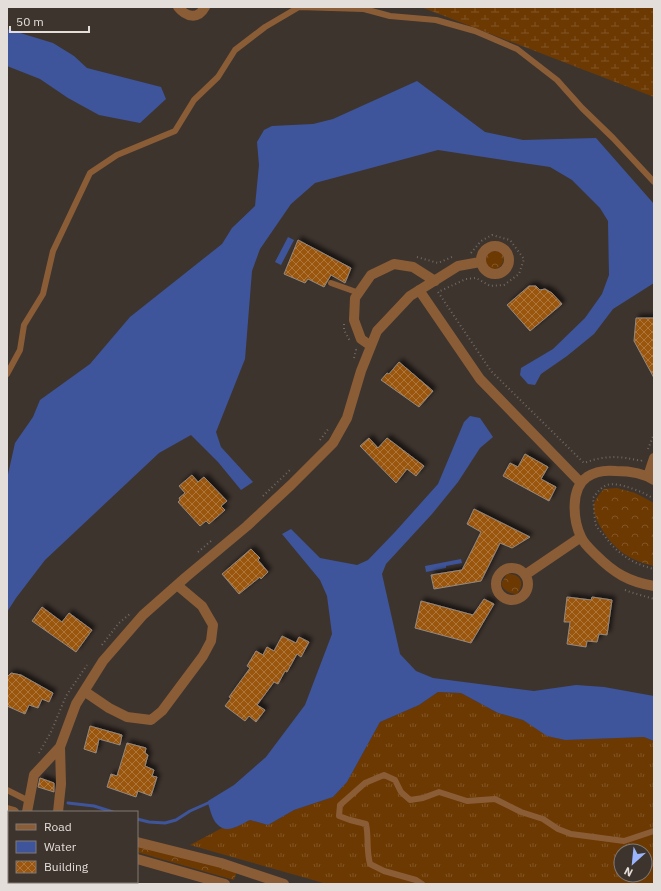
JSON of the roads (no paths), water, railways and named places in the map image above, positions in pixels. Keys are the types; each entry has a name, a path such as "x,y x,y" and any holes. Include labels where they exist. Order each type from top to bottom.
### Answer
{"street":[{"path":"178,7 183,14 193,16 202,12 205,7"},
{"path":"58,811 61,784 60,747 76,704 103,660 143,615 248,526 333,442 347,418 361,371 377,331 410,296 458,266 480,262"},
{"path":"371,346 361,339 354,320 355,298 372,275 394,264 413,267 434,281"},
{"path":"419,290 480,379 581,483"},
{"path":"648,455 651,478 636,473 604,470 586,477 581,483 574,503 576,520 581,537 589,548 608,567 632,581 654,586"},
{"path":"526,575 581,537"},
{"path":"84,691 109,708 127,717 151,720 162,711 203,656 211,641 213,625 202,606 177,585"},
{"path":"27,811 34,775 60,747"},
{"path":"138,842 221,863 284,884"},
{"path":"138,859 225,884"}],"lane":[{"path":"7,374 20,350 24,325 43,294 53,251 90,172 117,155 175,131 194,100 218,77 235,50 265,27 299,7 364,9 390,16 436,20 475,31 517,49 557,80 654,182"},
{"path":"331,283 359,293"},
{"path":"422,884 416,880 384,871 370,864 367,852 368,834 366,824 339,816 340,805 365,783 384,775 395,780 401,792 410,800 423,798 438,792 467,801 495,799 521,812 543,819 558,829 571,834 624,841 654,831"},
{"path":"7,790 29,801"}],"water":[{"path":"7,29 53,43 74,56 87,68 161,87 166,99 140,123 99,115 68,98 40,79 7,66"},
{"path":"417,81 485,132 523,140 596,138 654,204 654,283 613,309 594,334 567,356 541,374 535,385 528,384 520,375 521,368 553,349 585,318 602,294 609,275 608,221 600,208 572,180 550,167 438,150 315,183 291,204 260,249 252,271 245,359 216,432 221,447 253,482 241,490 218,462 191,435 159,453 45,560 7,612 7,479 15,443 33,417 40,400 90,364 130,317 222,244 232,228 255,206 259,165 257,142 264,130 272,126 313,124 333,119"},
{"path":"288,237 294,240 281,265 275,262"},
{"path":"470,416 480,418 493,437 480,448 458,482 432,514 386,564 382,574 400,654 416,671 433,678 534,691 576,685 604,687 654,696 654,741 644,737 565,740 547,736 523,720 498,713 461,693 438,692 419,705 380,722 347,782 333,797 294,810 268,825 250,820 229,829 221,827 217,824 210,811 208,801 234,785 266,757 305,705 332,634 327,596 320,580 282,534 291,529 320,558 357,565 368,560 438,484 464,422"},
{"path":"461,559 462,563 426,572 425,566"}],"waterway":[{"path":"68,803 94,806 110,811"},
{"path":"138,819 149,822 165,823 176,820 190,811 208,803"}]}
